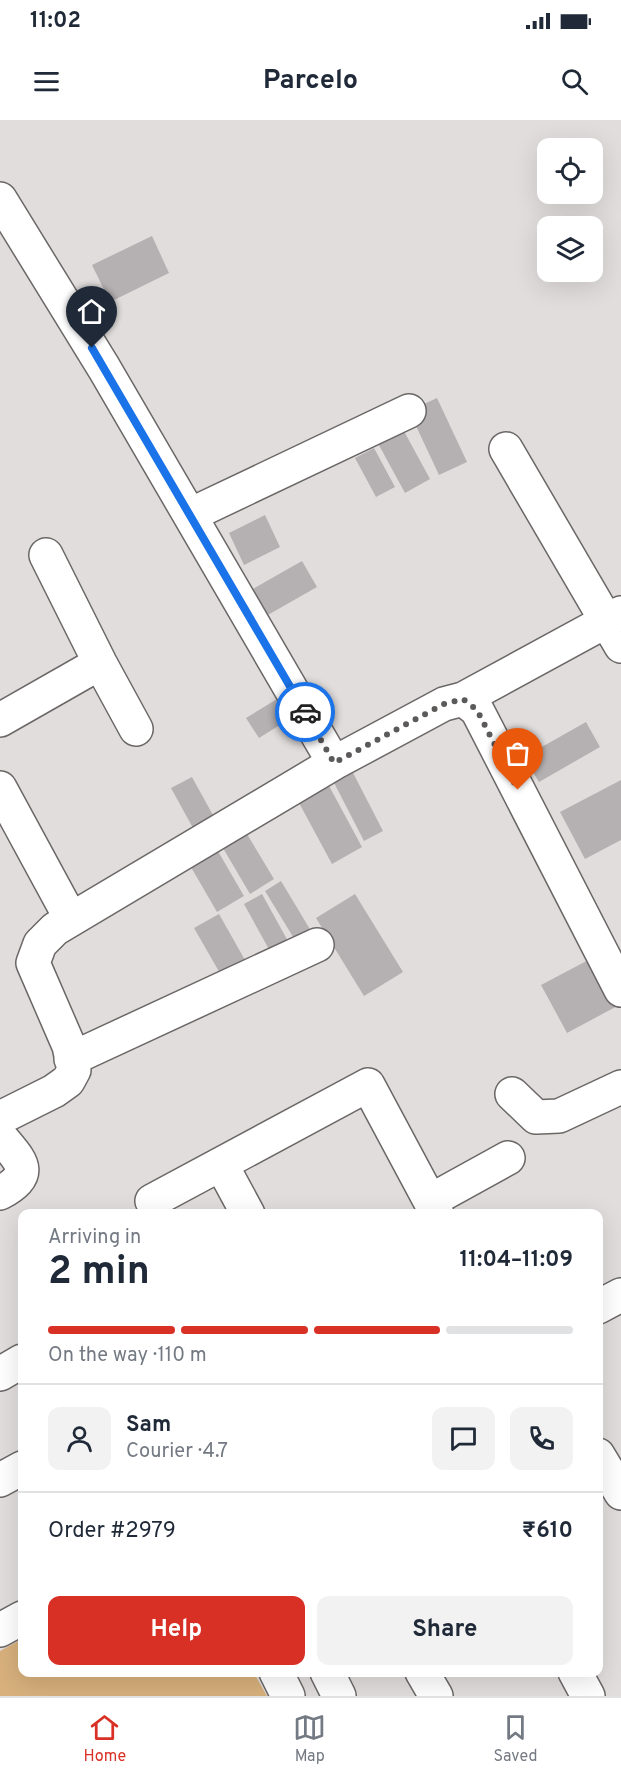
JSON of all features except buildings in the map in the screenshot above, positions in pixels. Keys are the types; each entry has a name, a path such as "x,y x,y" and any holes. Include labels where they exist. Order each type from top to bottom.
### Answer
{"street":[{"path":"0,199 104,369 334,763"},
{"path":"190,515 409,411"},
{"path":"0,1118 68,1081 74,1070 69,1046 33,963 40,944 55,929 334,763 444,704 463,699 616,627 506,449"},
{"path":"46,555 136,729"},
{"path":"0,720 100,663"},
{"path":"463,699 477,710 621,990"},
{"path":"0,788 71,919"},
{"path":"72,1059 317,945"},
{"path":"152,1201 368,1085 433,1207 508,1158"},
{"path":"512,1094 536,1117 559,1116 621,1087"},
{"path":"0,1136 20,1162 22,1172 19,1181 0,1193"},
{"path":"222,1164 245,1209"},
{"path":"603,1304 621,1295"},
{"path":"0,1374 18,1363"},
{"path":"603,1463 621,1493"},
{"path":"0,1480 18,1470"},
{"path":"278,1677 288,1696"},
{"path":"330,1677 339,1696"},
{"path":"425,1677 436,1696"},
{"path":"577,1677 588,1696"}],"shaded area":[{"path":"18,1641 18,1677 256,1677 267,1696 0,1696 0,1651"}],"way so far":[{"path":"305,712 334,763 444,704 463,699 477,710 518,790"}],"route":[{"path":"92,348 305,712"}]}
